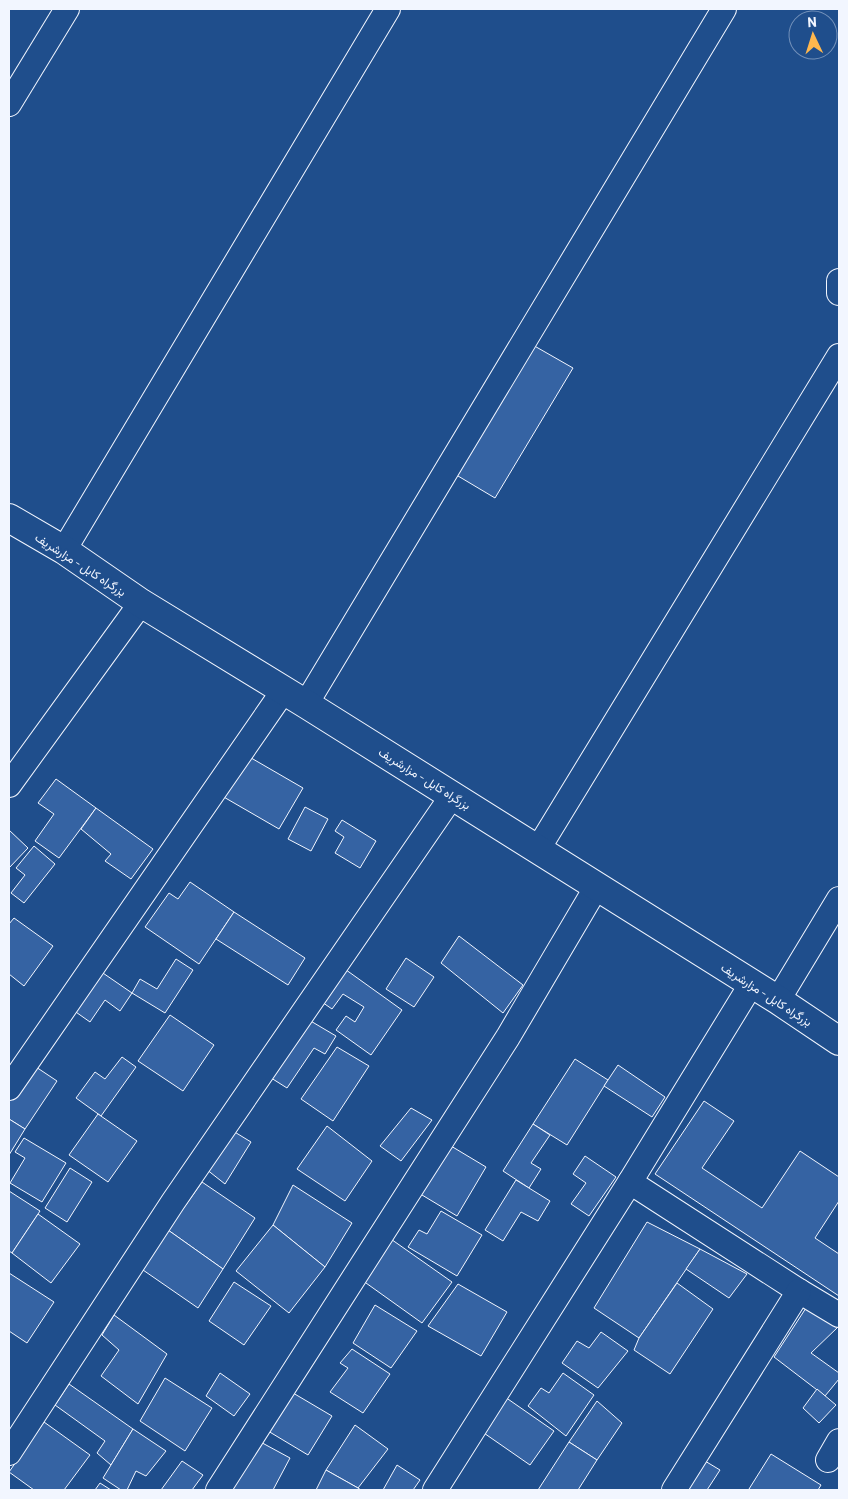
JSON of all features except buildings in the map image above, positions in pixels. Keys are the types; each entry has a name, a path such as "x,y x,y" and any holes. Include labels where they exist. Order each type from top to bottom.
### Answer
{"highway":[{"name":"بزرگراه کابل - مزارشریف","path":"9,518 64,550 141,603 295,697 752,983 839,1041"}],"street":[{"path":"9,104 67,9"},
{"path":"64,550 388,9"},
{"path":"9,1088 295,697 724,9"},
{"path":"839,281 839,293"},
{"path":"538,849 839,356"},
{"path":"9,785 141,603"},
{"path":"9,1453 173,1202 452,796"},
{"path":"218,1490 508,1037 597,886"},
{"path":"778,1000 839,899"},
{"path":"435,1490 630,1182 752,983"},
{"path":"630,1182 839,1315"},
{"path":"674,1490 800,1291"}]}
